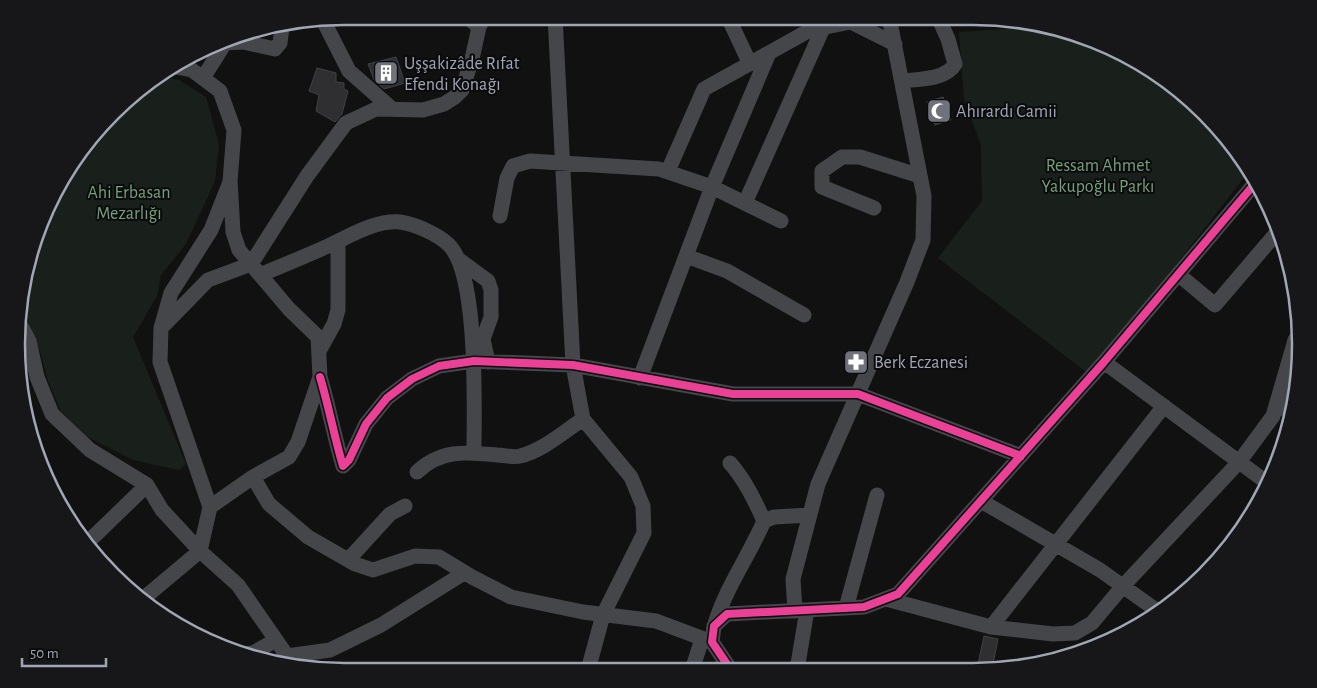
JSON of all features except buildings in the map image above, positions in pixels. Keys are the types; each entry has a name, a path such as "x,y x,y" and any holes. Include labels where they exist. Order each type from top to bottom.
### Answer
{"street":[{"path":"256,269 308,176 346,123 376,109 423,110 444,104 455,98 462,90 481,25"},
{"path":"555,25 572,365 583,418 631,476 643,506 644,533 603,615 590,663"},
{"path":"732,25 750,64"},
{"path":"668,172 704,89 810,30 837,25"},
{"path":"857,25 895,44"},
{"path":"797,663 801,610 793,579 818,484 907,282 923,240 924,196 891,25"},
{"path":"902,81 943,75 952,70 955,64 942,25"},
{"path":"326,26 349,71 391,108"},
{"path":"745,203 823,28"},
{"path":"241,42 275,49 280,43 281,31"},
{"path":"203,78 221,50"},
{"path":"640,378 712,187 769,53"},
{"path":"183,68 192,70 220,91 234,130 230,180 233,232 239,250 289,309 318,337 320,377 331,412 332,430 343,466 348,460 366,424 387,398 412,379 439,366 481,361 572,365 733,394 858,394 1021,456"},
{"path":"874,208 822,187 822,170 842,157 860,156 920,176"},
{"path":"500,216 507,178 513,166 530,161 659,169 712,187 782,221"},
{"path":"148,595 200,551 210,507 160,362 161,328 171,293 210,230 230,180"},
{"path":"714,626 727,614 864,607 898,594 1104,362 1251,188"},
{"path":"161,328 208,280 256,269 338,241 371,226 400,222 424,230 449,244 458,260 467,288 481,361"},
{"path":"1178,274 1215,305 1273,237"},
{"path":"319,351 334,324 338,310 338,241"},
{"path":"686,256 727,271 804,315"},
{"path":"458,260 488,281 491,290 491,317 483,339 474,453"},
{"path":"25,334 29,341 37,377 52,414 90,450 147,485 162,510 200,551 238,585 289,658"},
{"path":"1273,416 1292,351"},
{"path":"1104,362 1262,479"},
{"path":"210,507 253,477 289,457 298,442 320,377"},
{"path":"886,599 991,627 1053,634 1075,633 1092,623 1123,586 1239,462 1287,398"},
{"path":"991,627 1164,406"},
{"path":"417,472 430,460 447,455 474,453 519,457 539,447 583,418"},
{"path":"730,463 738,472 754,499 764,521"},
{"path":"253,477 269,504 308,537 348,560 373,570 415,556 439,557 464,573 511,597 603,615 656,621 707,640 725,663"},
{"path":"92,539 147,485"},
{"path":"846,608 877,495"},
{"path":"981,501 1100,570 1152,607"},
{"path":"348,560 390,514 405,506"},
{"path":"696,663 714,626 722,602 754,545 764,521 774,517 810,515"},
{"path":"297,659 330,650 381,625 464,573"},
{"path":"257,651 276,640"}],"green space":[{"name":"Ressam Ahmet Yakupoğlu Parkı","path":"1016,28 1035,31 1076,42 1114,58 1167,91 1199,118 1226,150 1244,177 1090,375 938,258 982,201 981,145 964,99 959,32"},
{"name":"Ahi Erbasan Mezarlığı","path":"169,78 179,80 206,97 219,144 215,181 186,244 161,275 157,296 133,337 186,464 179,470 133,460 86,436 61,411 48,381 40,351 26,325 28,302 31,282 42,241 58,203 68,184 91,150 118,118"},
{"path":"26,365 29,377 29,390"}],"cycle path":[{"path":"726,663 712,642 714,626 727,614 864,607 898,594 1104,362 1251,188"},
{"path":"320,377 343,466 349,460 366,424 387,398 412,379 439,366 474,361 573,365 733,394 858,394 1021,456"}],"place":[{"name":"Uşşakizâde Rıfat Efendi Konağı","path":"386,73"},
{"name":"Ahırardı Camii","path":"939,111"},
{"name":"Berk Eczanesi","path":"856,362"}]}
